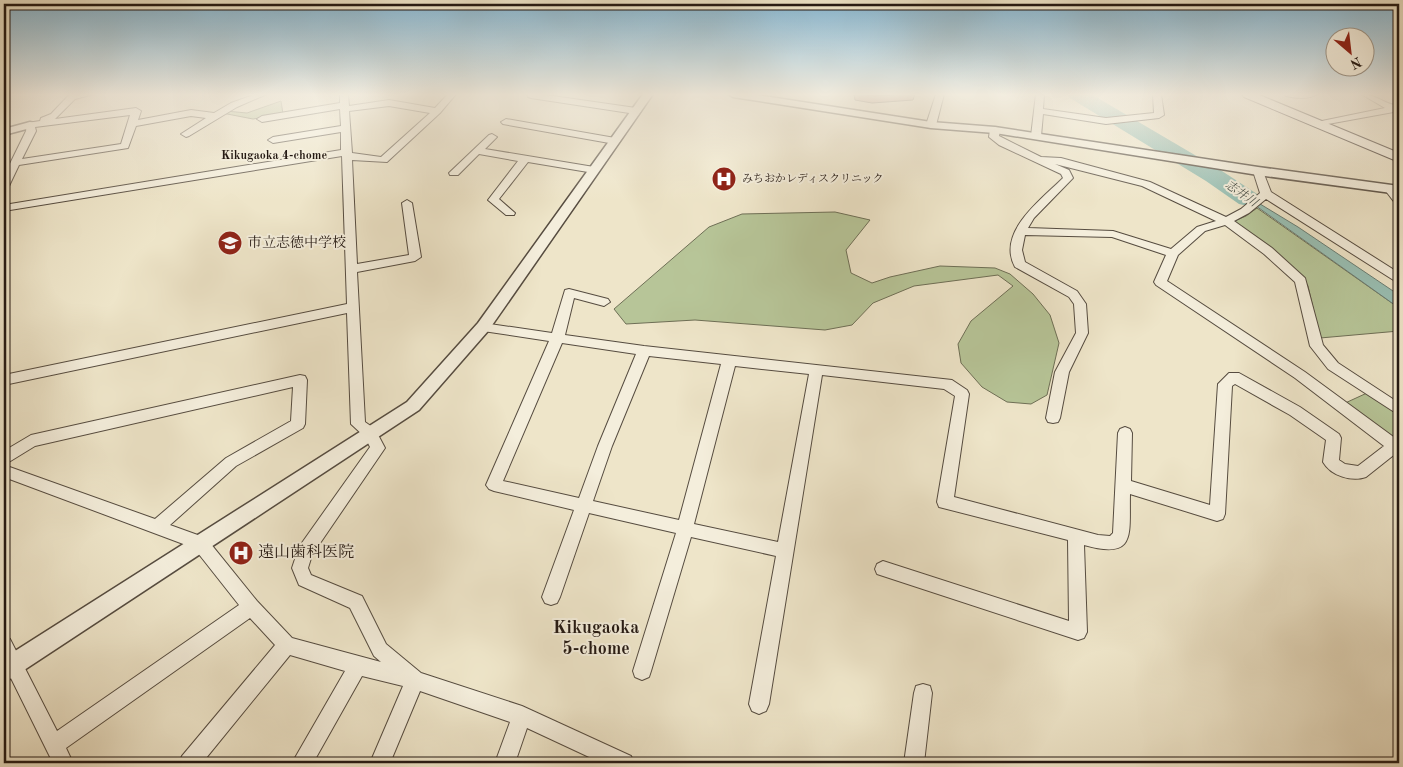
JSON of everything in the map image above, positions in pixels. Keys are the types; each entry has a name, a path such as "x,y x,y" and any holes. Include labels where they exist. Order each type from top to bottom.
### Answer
{"main road":[{"path":"1334,130 1396,155"}],"street":[{"path":"4,186 10,169 31,130"},
{"path":"10,169 125,146 130,130"},
{"path":"186,134 192,130"},
{"path":"273,140 335,130"},
{"path":"346,130 358,424 370,433 378,448 305,552 300,568 305,580 356,602 380,650 415,680"},
{"path":"4,208 347,154 383,160 416,130"},
{"path":"551,130 615,141"},
{"path":"8,667 413,406 483,327 623,130"},
{"path":"1053,418 1062,372 1082,334 1080,304 1073,294 1018,264 1016,255 1020,231 1024,221 1068,178 1065,172 1002,143 994,137 995,130 1394,190 1399,201"},
{"path":"1036,130 1036,136"},
{"path":"454,173 492,137"},
{"path":"477,151 594,170"},
{"path":"510,213 492,200 525,159"},
{"path":"1038,160 1061,161 1146,184 1226,221 1268,251 1301,281 1317,346 1333,366 1399,410"},
{"path":"1258,171 1266,194 1399,278"},
{"path":"1122,485 1217,514 1225,384 1234,377 1295,411 1334,438 1331,462 1341,470 1361,474 1397,447 1300,375 1160,282 1173,253 1201,229 1226,221 1245,211 1266,194"},
{"path":"352,269 416,257 407,203"},
{"path":"1020,231 1113,234 1173,253"},
{"path":"604,302 569,293 557,339 494,485 785,551"},
{"path":"4,380 354,307"},
{"path":"483,327 644,351 947,384 962,394 945,502 1098,542 1113,544 1121,535 1125,433"},
{"path":"551,597 583,506 644,351"},
{"path":"642,671 685,529 729,361"},
{"path":"759,704 816,370"},
{"path":"4,459 31,441 300,380 298,424 231,462 157,527"},
{"path":"4,471 200,543 251,607 286,646 415,680 522,716 624,763"},
{"path":"883,569 1078,632 1076,536"},
{"path":"54,745 251,607"},
{"path":"4,645 8,667 63,763"},
{"path":"189,763 286,646"},
{"path":"302,763 358,666"},
{"path":"380,763 415,680"},
{"path":"914,763 923,693"},
{"path":"505,763 522,716"}],"green space":[{"path":"1257,208 1399,308 1399,331 1320,338 1308,286 1304,279 1232,222 1246,216"},
{"path":"835,212 870,220 846,250 851,273 872,283 940,266 995,268 1010,274 1033,294 1050,315 1059,343 1047,395 1031,404 1007,402 982,387 961,363 958,344 971,321 1013,286 998,275 914,286 873,303 852,325 825,330 695,320 626,324 614,309 709,227 742,214"},
{"path":"1367,393 1399,414 1399,445 1343,404"}],"water":[{"path":"1214,176 1298,227 1399,295 1399,308"}],"waterway":[{"name":"志井川","path":"1137,130 1214,176 1248,199"}],"place":[{"name":"みちおかレディスクリニック","path":"724,179"},
{"name":"市立志徳中学校","path":"230,243"},
{"name":"遠山歯科医院","path":"241,553"}],"district":[{"name":"Kikugaoka 4-chome","path":"274,156"},
{"name":"Kikugaoka 5-chome","path":"596,638"}]}
